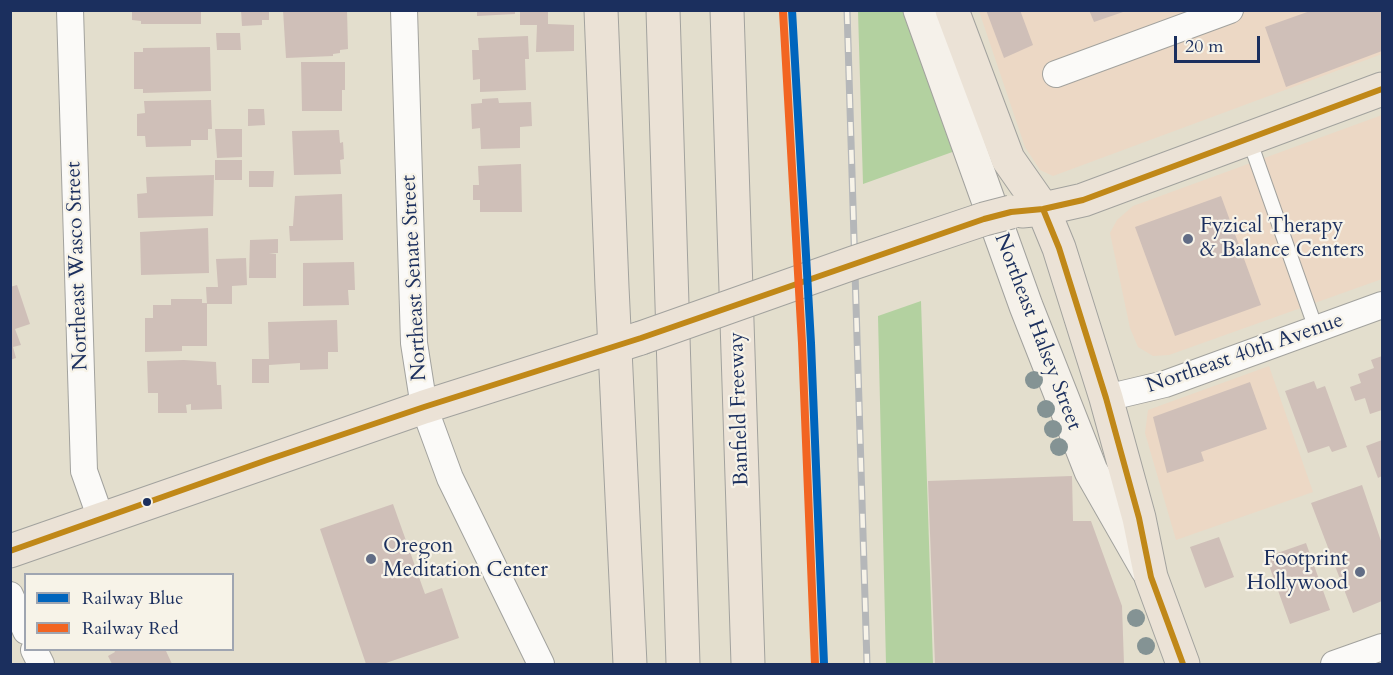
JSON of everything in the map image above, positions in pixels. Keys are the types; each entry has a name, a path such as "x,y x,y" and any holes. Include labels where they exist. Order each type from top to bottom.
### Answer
{"main road":[{"path":"601,10 628,342 630,664"},
{"path":"663,10 683,664"},
{"name":"Banfield Freeway","path":"727,10 748,664"},
{"name":"Northeast Halsey Street","path":"920,10 1026,306 1091,471 1151,577"},
{"name":"Northeast Halsey Street","path":"952,10 1027,211 1059,248 1106,398 1139,518 1151,577 1183,664"},
{"path":"10,551 424,406 628,342 984,219 1083,200 1383,89"}],"street":[{"name":"Northeast Wasco Street","path":"69,10 84,471 101,519"},
{"name":"Northeast Senate Street","path":"404,10 414,343 424,406 450,478 541,664"},
{"path":"1056,74 1230,10"},
{"name":"Northeast 40th Avenue","path":"1106,398 1165,384 1383,305"},
{"path":"10,595 24,626"},
{"path":"1334,664 1383,647"}],"lane":[{"path":"1249,139 1316,329"}],"shaded area":[{"path":"979,11 1382,11 1382,54 1053,176 1040,170 1025,147"},
{"path":"1382,115 1382,279 1169,355 1153,356 1138,347 1130,328 1110,233 1117,220 1133,206"},
{"path":"1269,366 1313,492 1176,540 1145,433 1148,410"}],"green space":[{"path":"858,11 908,11 958,150 863,184"},
{"path":"921,301 933,664 886,664 878,316"}],"building":[{"path":"132,10 201,10 201,24 141,24 141,21 132,20"},
{"path":"241,10 269,10 269,20 262,20 262,25 242,26"},
{"path":"283,10 347,10 348,49 340,50 340,53 333,54 333,56 286,58"},
{"path":"477,10 515,10 515,14 477,16"},
{"path":"520,10 548,10 548,24 574,25 574,51 536,52 537,25 520,25"},
{"path":"986,10 1020,10 1033,45 1004,58"},
{"path":"1089,10 1126,10 1126,11 1094,22"},
{"path":"1313,10 1382,10 1382,51 1286,87 1265,27"},
{"path":"216,33 240,33 241,50 217,50"},
{"path":"528,36 529,59 525,59 526,90 480,92 480,79 473,80 472,50 479,50 478,38"},
{"path":"210,47 211,91 143,93 143,89 134,89 134,52 143,52 143,48"},
{"path":"301,62 345,62 342,111 302,111"},
{"path":"498,98 499,103 531,102 532,126 520,127 520,148 481,149 480,128 472,129 471,104 482,103 482,99"},
{"path":"211,100 212,129 208,129 208,140 191,140 191,146 146,147 145,136 137,136 137,114 145,113 144,101"},
{"path":"248,109 264,109 265,125 248,126"},
{"path":"215,129 242,129 242,157 217,158"},
{"path":"339,130 340,143 343,142 344,159 340,160 341,174 294,175 292,131"},
{"path":"215,160 242,160 242,180 215,180"},
{"path":"521,164 522,212 480,212 480,200 473,200 473,185 479,185 478,166"},
{"path":"249,171 274,171 273,187 249,187"},
{"path":"214,175 213,216 138,218 137,194 147,193 146,177"},
{"path":"342,194 343,240 290,241 289,226 293,226 295,196"},
{"path":"1221,196 1261,305 1175,336 1135,227"},
{"path":"208,228 209,273 141,275 140,232"},
{"path":"278,239 278,253 269,253 276,254 276,278 249,278 250,240"},
{"path":"246,258 247,285 232,286 232,304 207,304 206,287 218,287 216,259"},
{"path":"354,262 355,290 348,290 349,305 303,306 303,263"},
{"path":"17,285 30,324 15,329 21,345 13,347 16,358 10,360 10,287"},
{"path":"171,299 202,299 202,303 207,303 207,346 182,346 182,351 145,352 145,318 153,318 153,305 171,305"},
{"path":"337,320 338,352 328,352 328,369 300,370 300,363 269,365 269,383 252,383 252,359 269,359 268,322"},
{"path":"1382,356 1382,410 1370,414 1365,398 1355,401 1350,387 1361,383 1358,374 1374,368 1371,360"},
{"path":"147,361 216,362 217,385 221,385 222,409 191,410 191,404 186,405 187,413 158,413 158,393 148,393"},
{"path":"1314,381 1317,389 1325,386 1347,447 1332,452 1329,446 1308,453 1285,391"},
{"path":"1250,382 1267,429 1201,452 1204,461 1167,473 1153,417"},
{"path":"1382,440 1382,476 1378,478 1366,446"},
{"path":"1072,476 1073,521 1091,521 1122,606 1124,664 935,664 928,481"},
{"name":"Footprint Hollywood","path":"1362,485 1382,544 1382,601 1353,613 1311,503"},
{"name":"Oregon Meditation Center","path":"393,504 425,594 442,588 459,638 383,664 366,664 320,529"},
{"path":"1219,537 1234,577 1205,588 1190,547"},
{"path":"1306,543 1330,610 1290,624 1266,557"},
{"path":"166,651 172,664 112,664 108,656 115,652"}],"railway":[{"path":"847,10 867,664"}],"rail line":[{"name":"Blue","path":"792,10 811,343 824,664"},
{"name":"Red","path":"783,11 802,343 815,664"}],"transit line":[{"path":"10,551 267,460 641,338 984,219 1083,200 1382,89"},
{"path":"1043,209 1059,248 1106,398 1139,518 1151,577 1183,664"}],"place":[{"name":"Fyzical Therapy & Balance Centers","path":"1188,239"},
{"name":"Oregon Meditation Center","path":"371,559"},
{"name":"Footprint Hollywood","path":"1360,572"}]}
